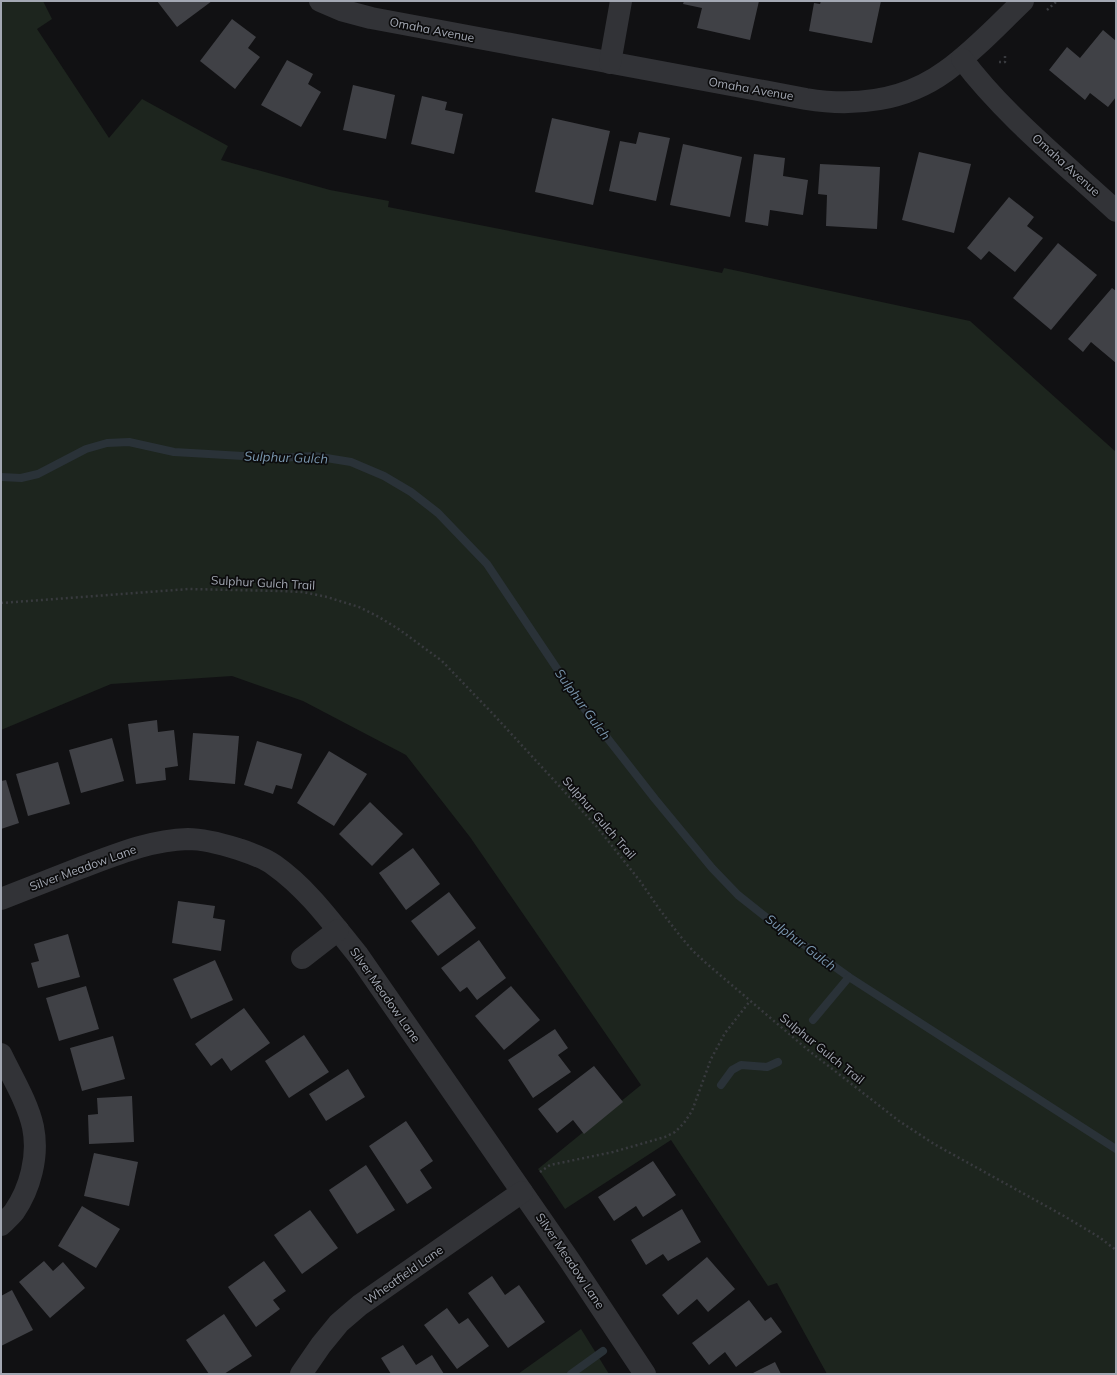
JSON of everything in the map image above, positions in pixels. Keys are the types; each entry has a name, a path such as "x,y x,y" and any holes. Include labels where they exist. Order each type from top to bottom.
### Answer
{"street":[{"name":"Omaha Avenue","path":"320,1 348,12 372,18 828,102 845,103 883,99 911,90 937,78 962,59 977,79 1012,116 1116,210"},
{"path":"610,63 621,1"},
{"path":"962,59 1023,1"},
{"name":"Silver Meadow Lane","path":"1,899 118,853 170,841 188,839 222,844 260,857 272,864 285,874 320,907 378,984 570,1261 645,1374"},
{"path":"302,958 338,930"},
{"path":"1,1054 33,1126 35,1140 34,1159 26,1190 13,1214 1,1226"},
{"name":"Wheatfield Lane","path":"301,1374 321,1345 339,1323 360,1306 522,1192"}],"path":[{"name":"Sulphur Gulch Trail","path":"1,604 189,589 280,591 303,592 327,597 359,607 379,617 400,630 442,661 597,827 693,951 750,1001 808,1050 899,1121 940,1147 1064,1216 1099,1237 1116,1250"},
{"path":"539,1172 550,1165 613,1152 665,1137 675,1132 684,1123 692,1111 711,1059 725,1033 750,1001"}],"shaded area":[{"path":"1,1 43,1 52,19 37,29 109,138 142,99 228,146 221,160 330,190 389,201 388,207 722,273 724,268 970,321 1116,452 1116,1374 827,1374 777,1283 768,1286 671,1140 565,1209 538,1169 641,1085 470,837 406,755 303,701 232,676 111,684 1,730"},
{"path":"581,1329 609,1374 518,1374"}],"building":[{"path":"157,1 212,1 177,27"},
{"path":"684,1 759,1 750,40 697,28 702,8 683,4"},
{"path":"821,1 881,1 872,43 809,31 814,3 820,4"},
{"path":"232,19 256,37 248,48 260,57 235,89 200,61"},
{"path":"1103,30 1116,41 1116,97 1108,107 1090,93 1085,100 1049,70 1067,47 1080,58"},
{"path":"287,60 313,74 308,84 321,92 301,127 261,105"},
{"path":"353,85 395,95 386,139 343,130"},
{"path":"422,96 447,102 445,110 463,114 454,154 411,144"},
{"path":"552,118 610,131 593,205 535,192"},
{"path":"639,132 670,138 656,201 609,191 620,141 636,144"},
{"path":"683,144 742,157 730,217 670,205"},
{"path":"919,152 971,164 954,233 902,220"},
{"path":"754,154 785,158 783,176 808,180 803,215 770,210 768,226 745,222"},
{"path":"820,164 880,167 877,229 826,226 827,195 818,194"},
{"path":"1009,197 1034,217 1027,226 1043,238 1015,272 989,251 981,260 967,248"},
{"path":"1058,243 1097,275 1051,330 1013,298"},
{"path":"1112,288 1116,291 1116,363 1091,342 1083,352 1068,339"},
{"path":"157,720 158,732 174,730 178,766 165,768 166,780 136,784 128,724"},
{"path":"193,733 239,736 235,784 189,780"},
{"path":"112,738 124,781 81,793 69,750"},
{"path":"257,741 302,754 292,789 276,785 273,794 244,785"},
{"path":"329,751 367,774 334,826 297,803"},
{"path":"58,762 70,804 28,816 16,774"},
{"path":"6,780 19,823 1,829 1,781"},
{"path":"370,802 403,834 372,866 339,834"},
{"path":"413,848 440,884 406,910 379,873"},
{"path":"449,892 476,928 438,956 411,921"},
{"path":"178,901 215,906 213,918 225,920 221,951 172,943"},
{"path":"68,934 80,977 38,988 31,963 39,961 34,944"},
{"path":"479,940 506,978 477,1000 467,987 460,992 441,968"},
{"path":"215,960 233,1000 191,1019 173,979"},
{"path":"86,986 99,1029 59,1041 46,998"},
{"path":"511,986 540,1020 504,1050 475,1016"},
{"path":"244,1008 270,1043 231,1071 222,1058 211,1066 195,1044"},
{"path":"555,1029 568,1048 558,1055 571,1072 533,1098 508,1060"},
{"path":"304,1035 329,1072 289,1098 265,1061"},
{"path":"113,1036 125,1079 82,1091 70,1048"},
{"path":"594,1066 623,1102 584,1134 573,1120 557,1133 538,1109"},
{"path":"348,1069 365,1097 326,1121 309,1094"},
{"path":"132,1096 134,1142 89,1144 88,1115 98,1114 97,1098"},
{"path":"406,1121 433,1161 420,1170 432,1188 407,1204 369,1146"},
{"path":"94,1153 138,1162 129,1206 84,1196"},
{"path":"653,1161 676,1195 643,1217 636,1206 614,1221 598,1197"},
{"path":"366,1165 395,1210 357,1234 329,1190"},
{"path":"82,1206 120,1229 96,1268 58,1246"},
{"path":"682,1209 701,1242 668,1261 663,1254 646,1265 631,1240"},
{"path":"310,1210 338,1248 302,1274 274,1235"},
{"path":"707,1257 735,1289 708,1312 697,1299 678,1315 662,1295"},
{"path":"44,1261 53,1271 63,1262 85,1288 50,1318 19,1282"},
{"path":"264,1261 286,1291 273,1300 280,1309 256,1327 228,1287"},
{"path":"492,1276 505,1295 519,1285 545,1322 508,1348 468,1293"},
{"path":"12,1290 33,1330 1,1346 1,1296"},
{"path":"749,1300 765,1321 771,1317 782,1332 736,1367 725,1352 709,1365 692,1343"},
{"path":"447,1308 459,1324 468,1318 489,1346 457,1369 424,1325"},
{"path":"224,1314 252,1356 224,1374 209,1374 186,1340"},
{"path":"403,1345 416,1365 432,1355 444,1374 391,1374 381,1358"},
{"path":"775,1362 781,1374 751,1374"}],"waterway":[{"name":"Sulphur Gulch","path":"1,477 21,478 38,474 86,449 107,443 129,442 174,452 278,458 314,456 351,462 384,476 411,492 438,513 487,564 580,703 655,799 712,868 738,895 767,918 849,977 1116,1149"},
{"path":"813,1020 849,977"},
{"path":"721,1085 732,1070 741,1065 767,1067 778,1062"},
{"path":"571,1374 603,1351"}]}
